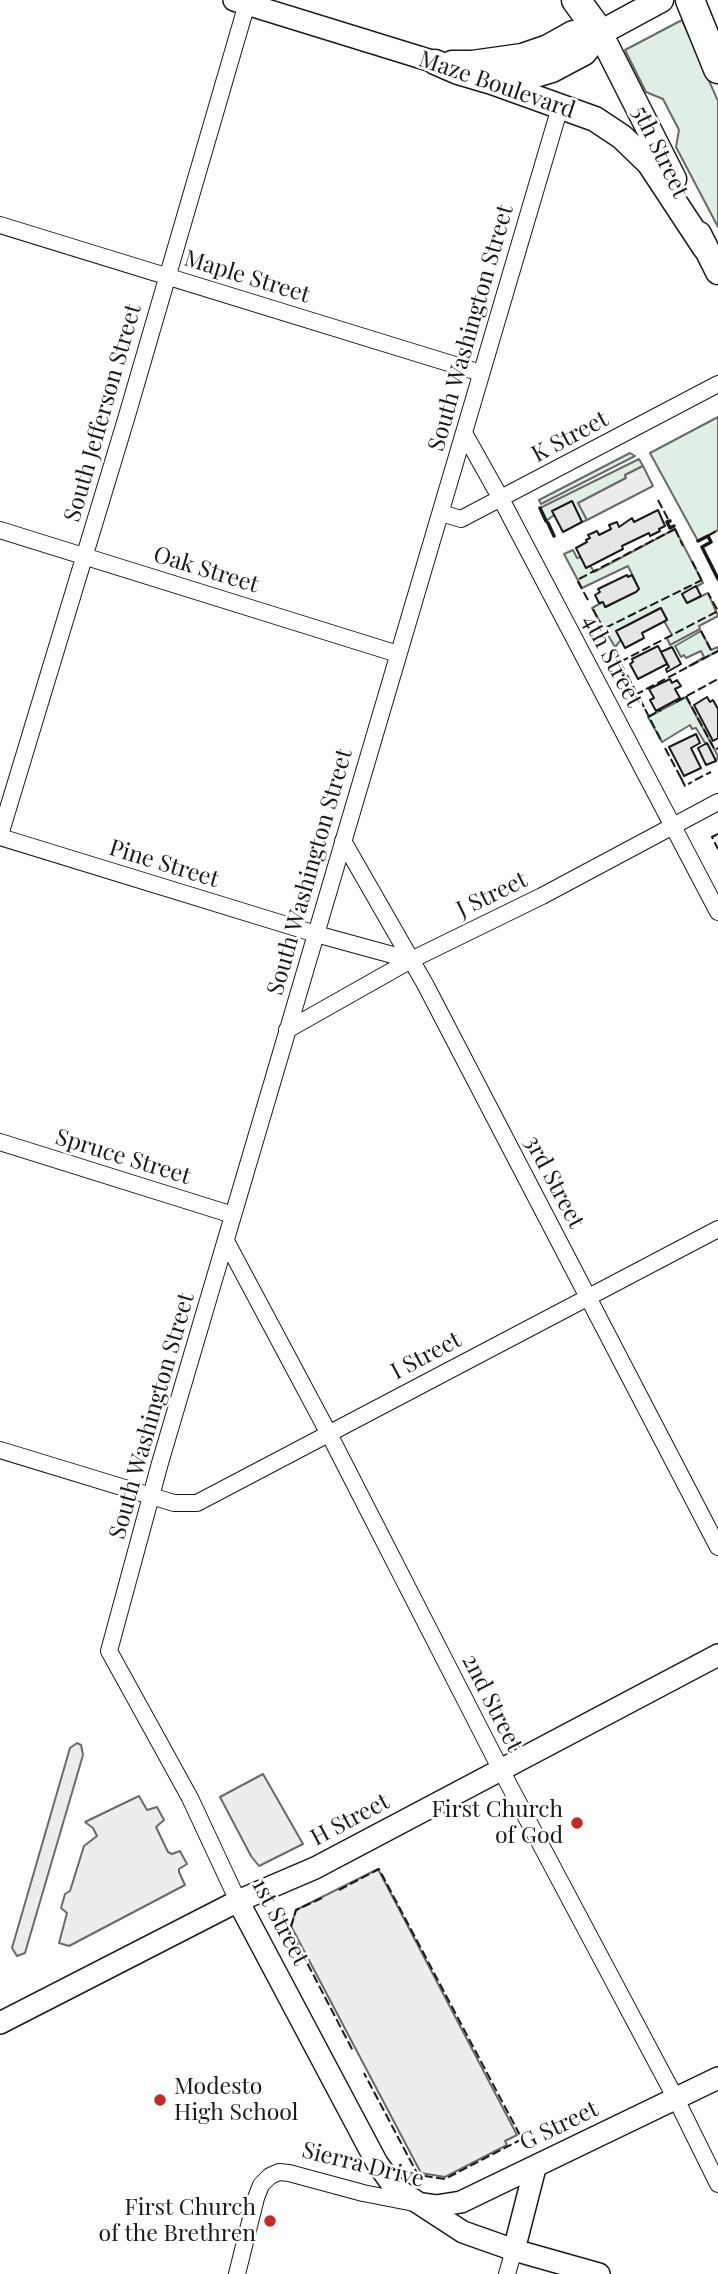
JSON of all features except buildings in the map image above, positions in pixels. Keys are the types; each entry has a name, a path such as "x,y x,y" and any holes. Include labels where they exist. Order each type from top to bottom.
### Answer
{"highway":[{"path":"576,0 600,33"},
{"path":"584,0 600,33"},
{"path":"690,0 718,69"},
{"path":"702,0 718,31"}],"main road":[{"name":"Maze Boulevard","path":"243,1 435,62 595,119 622,137 649,163 705,248"},
{"path":"492,82 515,81 552,71 584,53 600,33 652,5"},
{"path":"435,62 472,63 502,60 548,47 573,33 600,33"},
{"name":"5th Street","path":"600,33 718,272"},
{"name":"H Street","path":"1,2022 238,1901 315,1868 718,1655"},
{"name":"1st Street","path":"238,1901 377,2163 394,2187 419,2204"},
{"name":"G Street","path":"419,2204 436,2206 461,2202 718,2078"},
{"path":"514,2249 535,2168"},
{"name":"Sierra Drive","path":"419,2204 463,2232 599,2274"}],"street":[{"name":"South Jefferson Street","path":"0,836 167,276 243,1"},
{"name":"South Washington Street","path":"110,1651 233,1215 560,107"},
{"name":"Maple Street","path":"0,225 481,373"},
{"name":"K Street","path":"441,513 461,519 718,384"},
{"name":"4th Street","path":"464,433 718,912"},
{"name":"Oak Street","path":"0,530 398,654"},
{"name":"J Street","path":"287,1030 411,960 542,896 718,802"},
{"name":"Pine Street","path":"0,836 316,934 411,960"},
{"name":"3rd Street","path":"343,841 411,960 718,1548"},
{"name":"Spruce Street","path":"0,1142 233,1215"},
{"name":"I Street","path":"0,1450 174,1503 197,1503 718,1230"},
{"name":"2nd Street","path":"226,1241 718,2184"},
{"name":"1st Street","path":"110,1651 190,1798 238,1901"},
{"name":"Sierra Drive","path":"237,2274 261,2185 279,2172 419,2204"},
{"path":"507,2274 514,2249"}],"green space":[{"path":"682,20 718,101 718,227 676,147 679,130 663,99 646,92 625,50"},
{"path":"718,417 718,530 698,541 650,453"},
{"path":"630,453 635,456 541,504 539,500"},
{"path":"639,459 643,466 579,503 587,520 582,522 572,502 546,521 540,508"},
{"path":"675,529 703,583 682,594 687,603 708,593 718,616 670,645 667,638 672,635 660,608 617,631 621,640 615,647 592,608 603,602 606,607 639,589 628,566 582,588 564,554 573,550 577,558 581,557 586,567 590,565 594,572"},
{"path":"701,631 711,650 718,647 718,651 689,666 704,657 701,651 686,658 684,655 681,657 675,646"},
{"path":"686,697 718,756 716,761 696,728 692,729 690,725 662,742 648,717"}],"shaded area":[{"path":"643,466 653,486 587,520 578,503"},
{"path":"77,1743 81,1745 83,1755 25,1953 17,1956 12,1948 70,1748"},
{"path":"263,1774 303,1844 259,1866 220,1797"},
{"path":"139,1796 147,1810 157,1807 164,1820 156,1827 168,1852 172,1854 180,1851 187,1864 179,1869 185,1885 69,1946 59,1943 67,1913 61,1908 65,1894 70,1891 84,1846 97,1836 93,1828 85,1822"},
{"path":"378,1869 517,2135 505,2141 507,2145 445,2177 421,2173 291,1926 296,1910"}],"fence":[{"path":"658,500 669,521"},
{"path":"588,600 577,580 675,529 674,526"},
{"path":"675,529 683,546"},
{"path":"708,536 718,530"},
{"path":"692,561 703,583"},
{"path":"593,609 603,629 702,580"},
{"path":"620,662 718,611 708,593"},
{"path":"701,631 713,654"},
{"path":"614,651 626,673"},
{"path":"644,707 637,694 718,651"},
{"path":"627,675 635,690"},
{"path":"676,702 718,679"},
{"path":"686,696 715,750 718,748"},
{"path":"645,709 662,742"},
{"path":"648,717 661,710"},
{"path":"665,748 681,778 684,776"},
{"path":"695,780 711,772"},
{"path":"681,778 685,786 692,782"},
{"path":"718,834 712,837 718,849"},
{"path":"339,1890 379,1869 522,2139 445,2179 418,2175 364,2073"},
{"path":"322,1898 296,1910 290,1930 353,2051"}],"wall":[{"path":"540,508 546,521"},
{"path":"670,521 667,522 670,528 674,526"},
{"path":"548,523 554,536"},
{"path":"698,541 708,536 711,542 702,547 718,579"}],"place":[{"name":"First Church of God","path":"577,1823"},
{"name":"Modesto High School","path":"160,2100"},
{"name":"First Church of the Brethren","path":"270,2221"}]}
